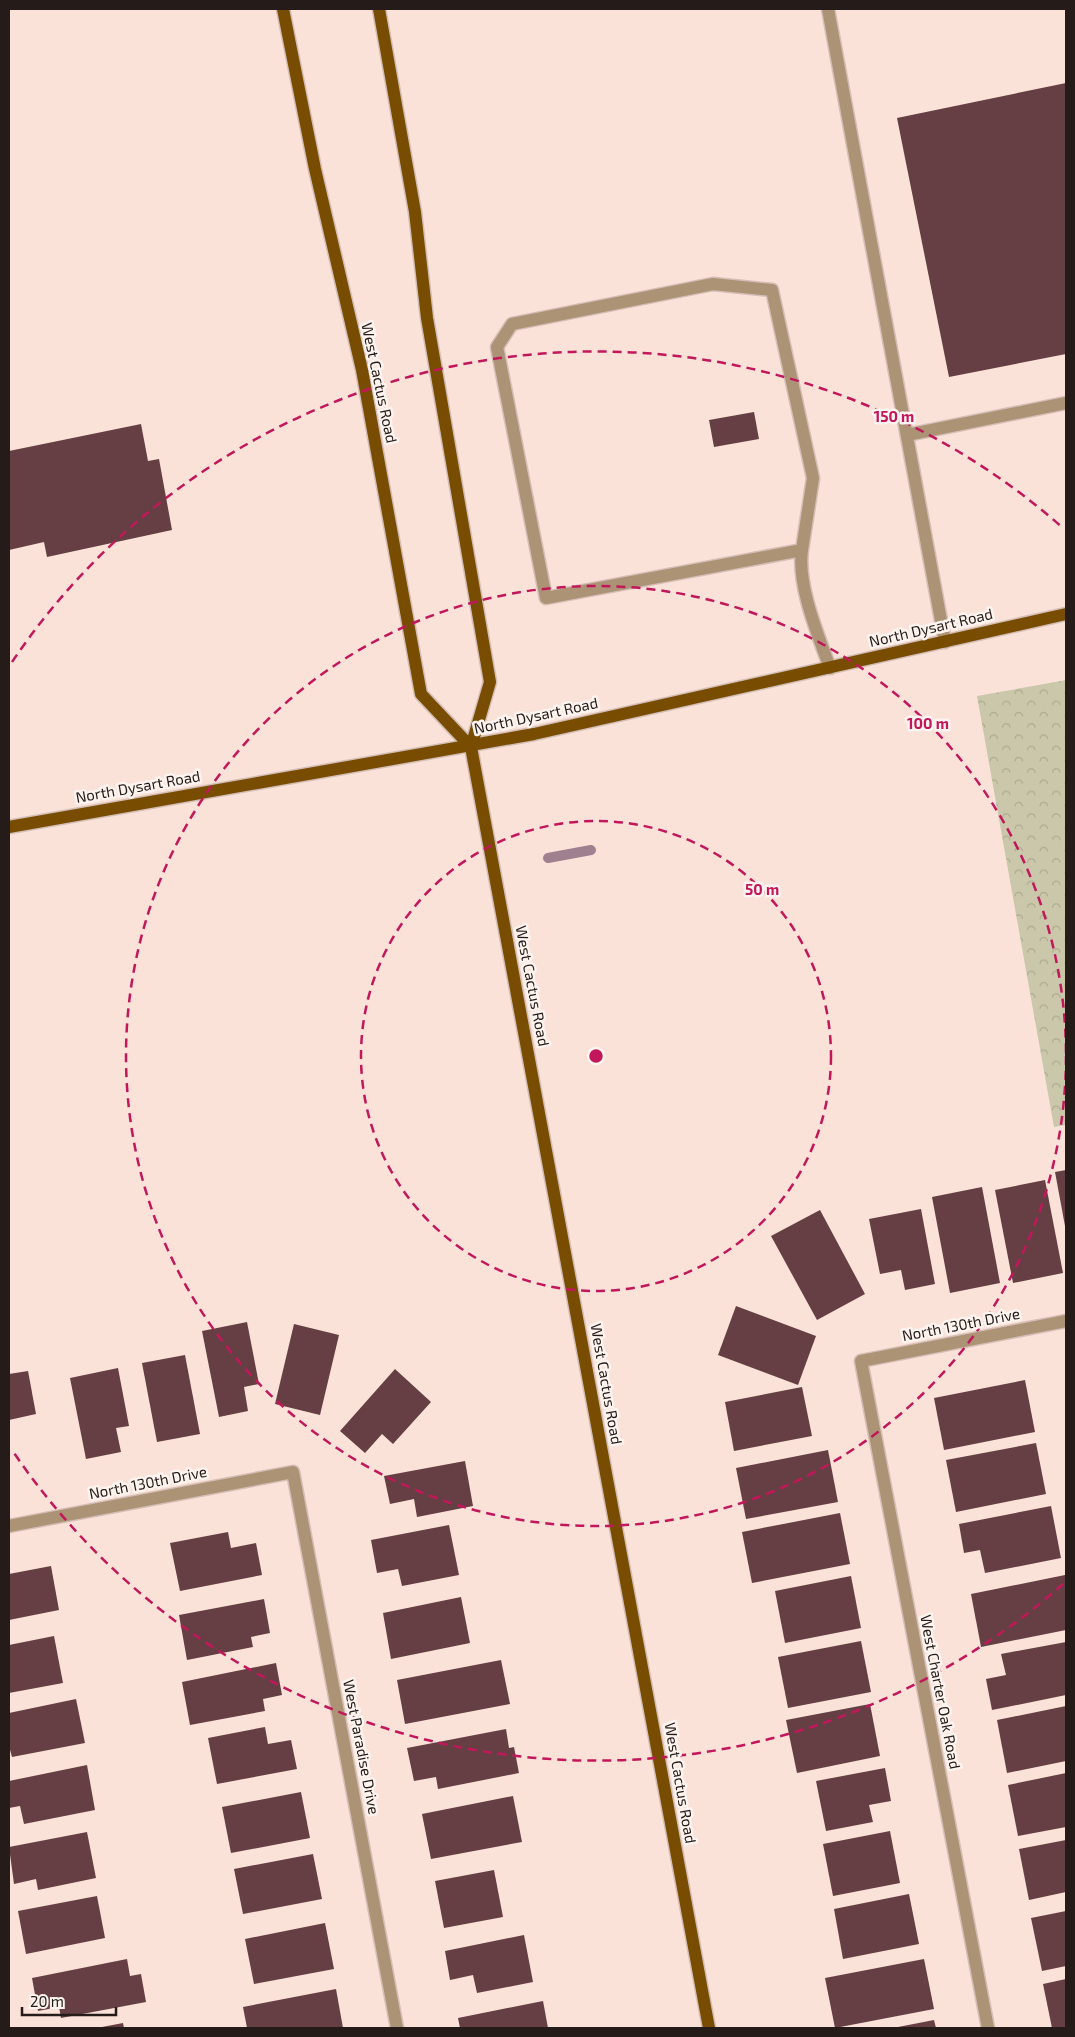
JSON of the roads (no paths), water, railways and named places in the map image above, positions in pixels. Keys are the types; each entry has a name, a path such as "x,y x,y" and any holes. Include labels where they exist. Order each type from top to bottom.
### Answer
{"main road":[{"name":"West Cactus Road","path":"283,9 315,169 362,370 421,694 471,747"},
{"name":"West Cactus Road","path":"379,9 415,212 427,318 490,682 471,747 709,2028"},
{"name":"North Dysart Road","path":"9,827 471,747 1066,614"}],"street":[{"path":"828,9 945,642"},
{"path":"802,550 546,598 497,347 512,324 713,284 772,290 813,478 801,561 811,618 830,668"},
{"path":"907,435 1066,403"},
{"name":"North 130th Drive","path":"861,1362 1066,1321"},
{"name":"West Charter Oak Road","path":"861,1362 988,2028"},
{"name":"North 130th Drive","path":"9,1526 292,1472"},
{"name":"West Paradise Drive","path":"292,1472 397,2028"}],"waterway":[{"path":"548,858 591,850"}]}
